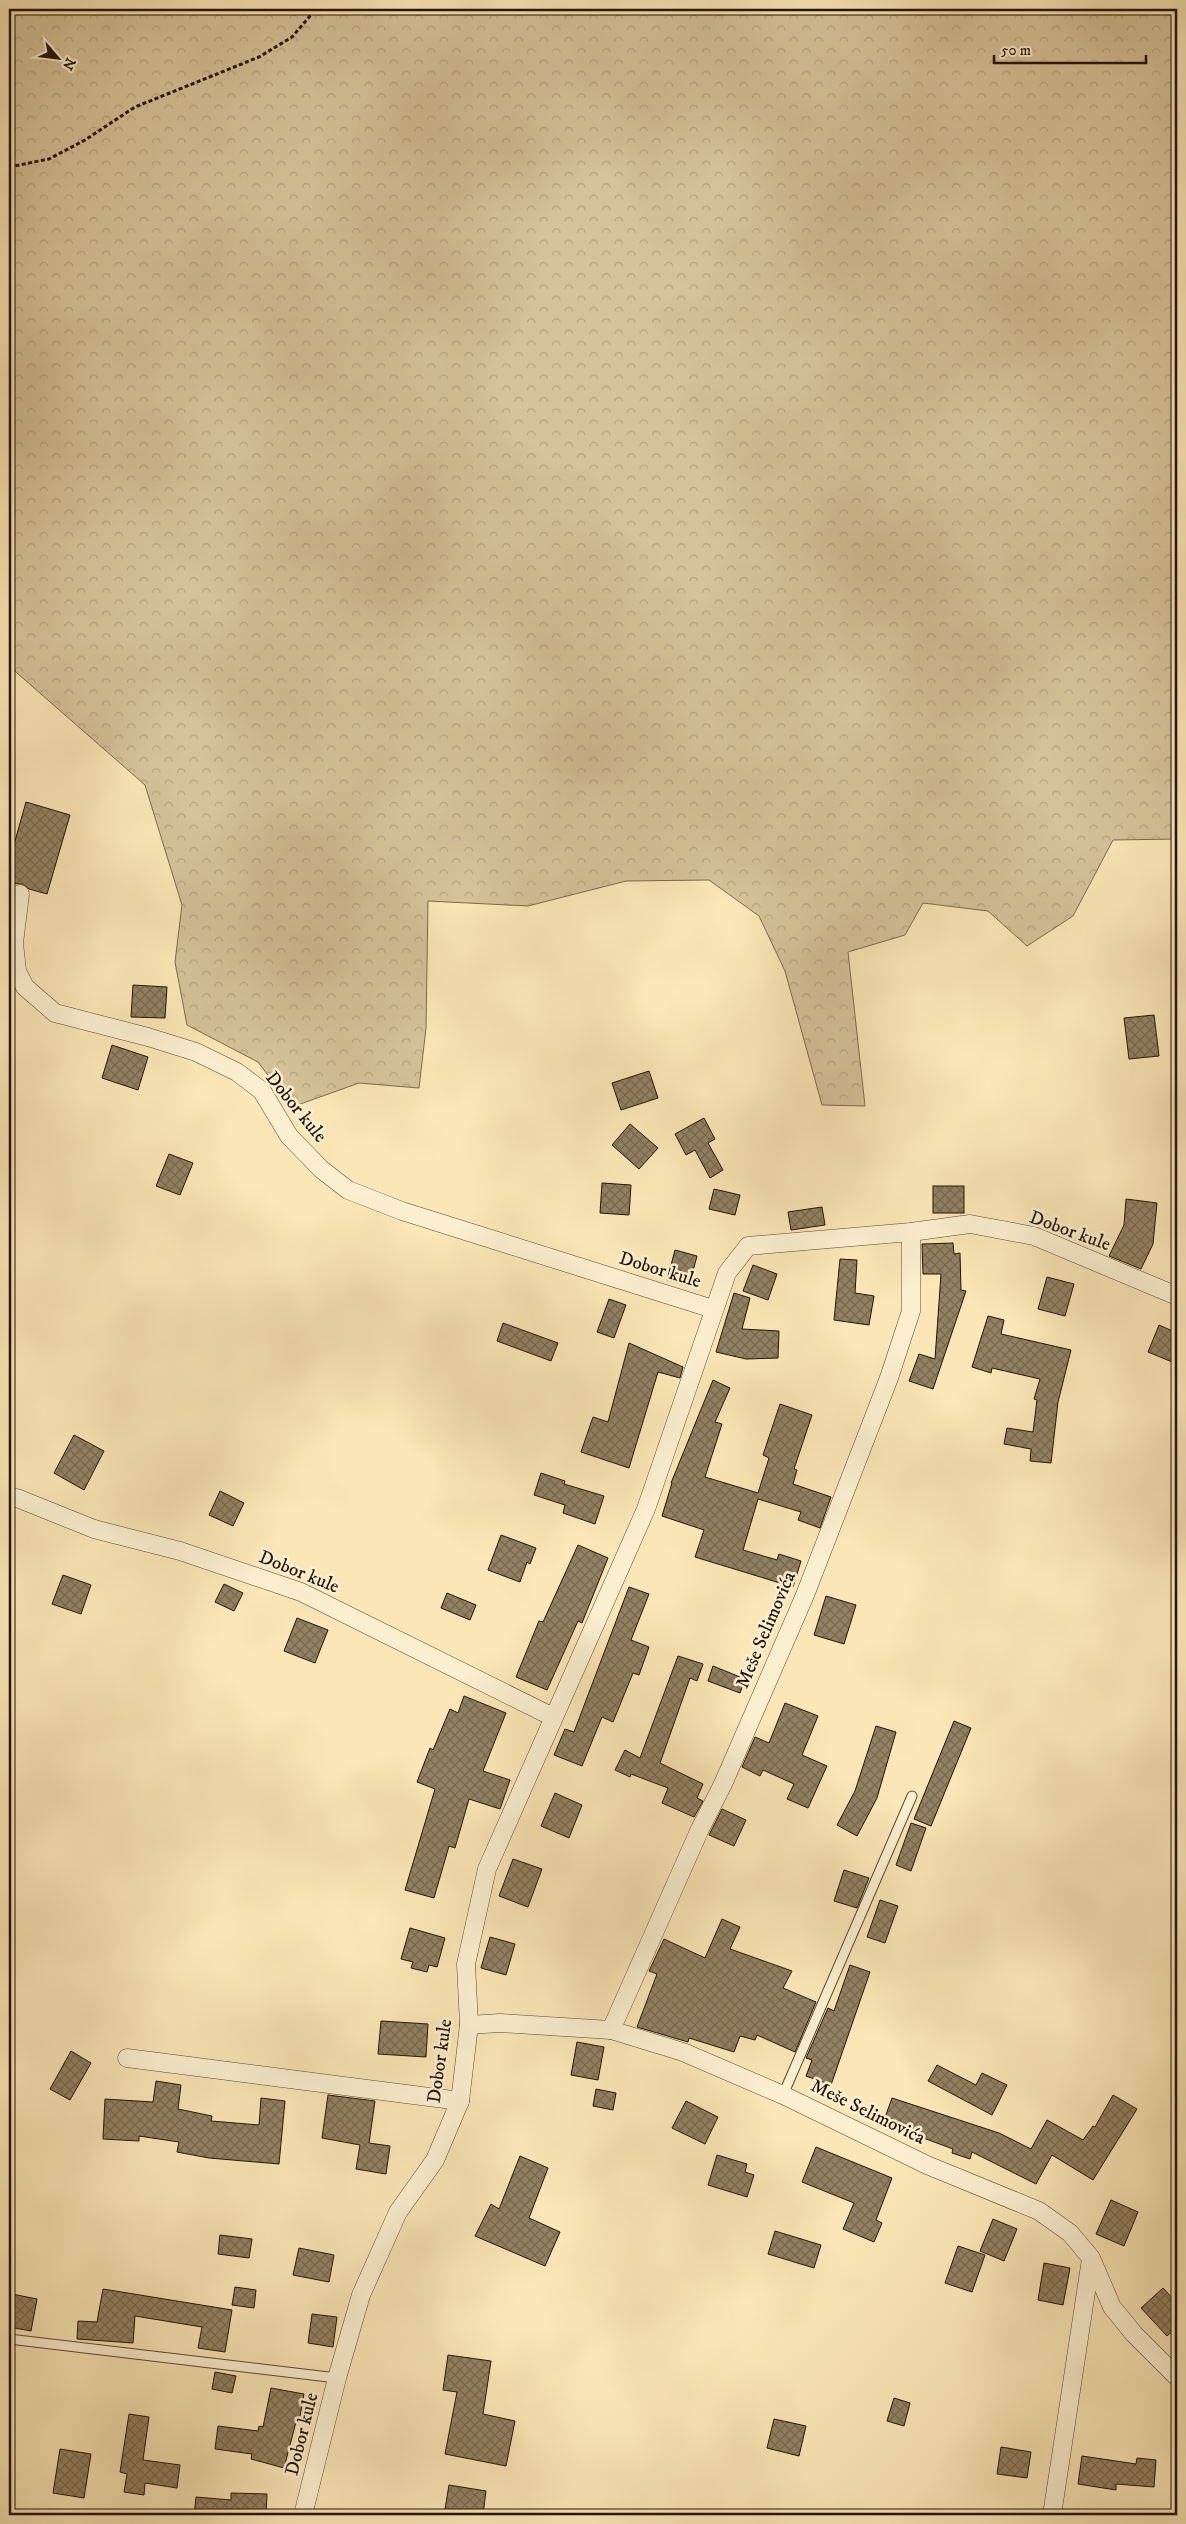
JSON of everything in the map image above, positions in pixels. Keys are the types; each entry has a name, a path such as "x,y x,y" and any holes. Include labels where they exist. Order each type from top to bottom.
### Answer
{"street":[{"name":"Dobor kule","path":"20,894 14,943 17,971 25,987 55,1013 148,1037 196,1052 237,1072 262,1091 289,1136 322,1169 348,1190 402,1211 713,1308"},
{"name":"Dobor kule","path":"303,2515 337,2378 361,2296 394,2220 435,2160 460,2101 469,2025 466,1964 486,1869 646,1509 713,1308 727,1273 748,1246 911,1232 970,1224 1034,1236 1177,1296"},
{"name":"Meše Selimovića","path":"611,2030 700,1829 723,1784 805,1595 890,1378 911,1311 911,1232"},
{"name":"Dobor kule","path":"17,1498 94,1529 180,1551 301,1592 552,1717"},
{"name":"Meše Selimovića","path":"469,2025 500,2023 611,2030 683,2052 783,2095 927,2165 1039,2211 1070,2233 1092,2258 1112,2306 1134,2334 1177,2377"},
{"path":"128,2058 460,2101"},
{"path":"1052,2515 1092,2258"}],"lane":[{"path":"783,2095 855,1932 912,1796"},
{"path":"9,2339 337,2378"}],"path":[{"path":"9,168 49,159 85,140 135,106 259,58 292,37 316,9"}],"green space":[{"path":"9,9 1177,9 1177,839 1113,840 1073,916 1027,946 988,911 923,903 905,935 848,952 865,1106 822,1105 785,971 759,916 709,880 626,881 528,906 428,901 426,1028 419,1088 359,1083 292,1107 258,1062 187,1025 175,962 182,905 145,785 9,666"}],"building":[{"path":"26,802 70,815 47,894 29,889 22,884 9,883 9,862"},
{"path":"133,985 167,987 165,1018 131,1017"},
{"path":"1154,1015 1159,1056 1129,1059 1124,1018"},
{"path":"112,1045 148,1057 138,1090 102,1078"},
{"path":"649,1071 658,1098 621,1110 612,1083"},
{"path":"704,1118 715,1139 708,1143 723,1170 710,1178 695,1150 686,1155 675,1134"},
{"path":"630,1124 658,1148 639,1169 612,1145"},
{"path":"169,1154 193,1163 180,1195 156,1186"},
{"path":"602,1183 631,1185 629,1215 600,1213"},
{"path":"933,1186 964,1186 964,1213 933,1213"},
{"path":"714,1189 740,1195 735,1215 709,1209"},
{"path":"1126,1199 1157,1203 1153,1244 1141,1269 1109,1256 1124,1225"},
{"path":"822,1207 825,1225 791,1230 788,1212"},
{"path":"953,1243 954,1254 960,1253 961,1290 966,1291 933,1389 909,1381 919,1354 935,1359 941,1274 923,1274 922,1244"},
{"path":"675,1250 697,1256 689,1286 667,1280"},
{"path":"840,1259 857,1260 855,1293 874,1296 869,1325 834,1320"},
{"path":"753,1265 777,1274 768,1300 743,1291"},
{"path":"1047,1277 1074,1284 1065,1316 1038,1309"},
{"path":"734,1293 750,1298 742,1329 779,1331 778,1358 746,1359 716,1352"},
{"path":"609,1299 626,1305 614,1338 597,1332"},
{"path":"988,1316 1004,1320 1001,1334 1071,1350 1058,1402 1051,1463 1030,1461 1031,1449 1004,1444 1007,1428 1033,1432 1037,1400 1034,1399 1040,1379 992,1368 991,1373 972,1367"},
{"path":"503,1323 558,1343 551,1361 497,1341"},
{"path":"1159,1325 1177,1333 1177,1364 1148,1352"},
{"path":"629,1343 683,1367 680,1378 658,1372 629,1468 581,1452 593,1417 608,1422"},
{"path":"713,1380 730,1388 715,1422 722,1424 705,1477 758,1493 769,1458 763,1455 780,1404 812,1415 794,1469 797,1470 793,1484 831,1497 820,1528 798,1520 801,1512 758,1499 743,1550 777,1560 779,1554 801,1561 793,1587 695,1557 704,1530 662,1516 671,1483"},
{"path":"74,1435 104,1451 84,1490 54,1473"},
{"path":"541,1473 565,1481 564,1484 604,1496 595,1524 563,1513 565,1505 534,1495"},
{"path":"220,1491 244,1503 233,1526 209,1515"},
{"path":"501,1535 536,1548 530,1564 527,1562 520,1582 488,1570"},
{"path":"578,1545 608,1558 582,1623 578,1621 547,1690 516,1677 539,1621 543,1622"},
{"path":"63,1575 91,1585 81,1614 52,1604"},
{"path":"224,1584 243,1593 234,1611 215,1602"},
{"path":"629,1587 649,1594 631,1640 649,1647 639,1675 633,1673 613,1722 602,1717 582,1766 554,1755 565,1729 574,1732"},
{"path":"447,1593 476,1605 470,1620 441,1608"},
{"path":"826,1596 856,1605 844,1644 814,1635"},
{"path":"297,1618 328,1630 315,1663 284,1651"},
{"path":"678,1656 703,1664 697,1681 690,1678 660,1763 703,1784 697,1798 703,1801 694,1817 662,1803 668,1788 631,1774 630,1777 615,1770 625,1750 640,1758"},
{"path":"713,1666 745,1679 740,1693 708,1681"},
{"path":"464,1696 506,1713 483,1771 510,1780 500,1809 469,1799 455,1848 449,1846 434,1898 405,1890 435,1789 417,1782 430,1748 433,1750 450,1709 458,1713"},
{"path":"785,1703 818,1716 802,1755 827,1766 808,1808 787,1799 794,1784 763,1770 760,1776 742,1767 755,1737 769,1743"},
{"path":"954,1721 971,1728 931,1826 914,1819"},
{"path":"876,1726 896,1732 877,1798 857,1836 837,1825 855,1791"},
{"path":"555,1793 582,1805 569,1838 541,1826"},
{"path":"722,1809 746,1820 734,1846 709,1835"},
{"path":"911,1823 926,1828 911,1871 896,1865"},
{"path":"513,1859 542,1869 528,1907 499,1896"},
{"path":"844,1870 869,1878 857,1908 834,1901"},
{"path":"880,1900 898,1906 885,1943 867,1937"},
{"path":"722,1919 740,1927 730,1949 792,1971 783,1988 816,2002 795,2052 757,2035 755,2040 740,2036 734,2052 689,2038 688,2042 637,2027 657,1974 649,1971 664,1939 705,1958"},
{"path":"410,1928 445,1938 437,1967 429,1965 427,1972 411,1968 413,1962 401,1959"},
{"path":"490,1937 515,1944 506,1975 481,1968"},
{"path":"850,1965 870,1972 831,2085 806,2076 812,2060 806,2058 828,2008 834,2011"},
{"path":"381,2021 428,2024 426,2057 378,2054"},
{"path":"577,2042 604,2047 598,2080 571,2075"},
{"path":"71,2051 91,2063 70,2100 50,2089"},
{"path":"937,2065 976,2085 982,2073 1007,2085 992,2115 928,2081"},
{"path":"156,2081 181,2085 178,2109 212,2116 211,2121 259,2125 261,2098 285,2101 279,2164 209,2158 177,2152 179,2142 139,2136 139,2141 103,2139 105,2099 153,2102"},
{"path":"596,2089 616,2093 613,2110 593,2106"},
{"path":"328,2095 375,2101 369,2143 390,2146 386,2174 356,2169 360,2145 322,2138"},
{"path":"1113,2095 1137,2109 1093,2180 1052,2155 1036,2184 972,2152 970,2159 952,2153 953,2149 883,2123 892,2098 999,2133 1031,2149 1047,2120 1083,2140 1093,2126 1095,2127"},
{"path":"686,2101 718,2117 705,2144 672,2128"},
{"path":"816,2147 892,2178 876,2220 882,2223 874,2242 843,2229 854,2203 802,2182"},
{"path":"717,2155 747,2164 745,2172 754,2175 747,2197 708,2185"},
{"path":"520,2156 548,2168 529,2218 560,2232 545,2266 475,2236 491,2204 499,2209"},
{"path":"1111,2200 1138,2212 1124,2246 1096,2234"},
{"path":"993,2219 1017,2229 1004,2261 980,2251"},
{"path":"775,2231 821,2245 814,2268 768,2254"},
{"path":"220,2235 252,2239 249,2258 218,2254"},
{"path":"958,2246 985,2255 972,2292 945,2283"},
{"path":"299,2248 334,2255 329,2282 293,2275"},
{"path":"1044,2263 1070,2268 1063,2305 1038,2300"},
{"path":"235,2287 256,2290 254,2308 232,2305"},
{"path":"1163,2288 1177,2303 1177,2327 1167,2336 1141,2308"},
{"path":"103,2289 232,2310 225,2352 198,2348 202,2327 135,2316 133,2343 77,2339 78,2321 97,2322"},
{"path":"12,2294 37,2299 31,2331 9,2327"},
{"path":"312,2314 337,2317 333,2347 308,2343"},
{"path":"448,2355 491,2361 483,2414 515,2421 506,2466 445,2454 457,2392 443,2390"},
{"path":"215,2372 236,2376 232,2393 212,2389"},
{"path":"271,2388 304,2394 299,2422 296,2422 284,2468 251,2459 252,2454 215,2449 218,2426 258,2431 259,2426 263,2427"},
{"path":"894,2398 910,2403 904,2426 887,2421"},
{"path":"129,2414 149,2417 143,2460 180,2465 177,2488 145,2483 144,2495 124,2492 127,2474 120,2472"},
{"path":"774,2419 806,2426 799,2456 767,2448"},
{"path":"1001,2447 1031,2452 1027,2478 997,2474"},
{"path":"60,2449 91,2454 84,2498 53,2493"},
{"path":"1082,2456 1136,2464 1137,2458 1156,2460 1154,2487 1116,2484 1116,2490 1078,2484"},
{"path":"449,2485 486,2491 483,2515 444,2515"},
{"path":"231,2493 267,2494 266,2515 194,2515 196,2497 231,2500"}]}
